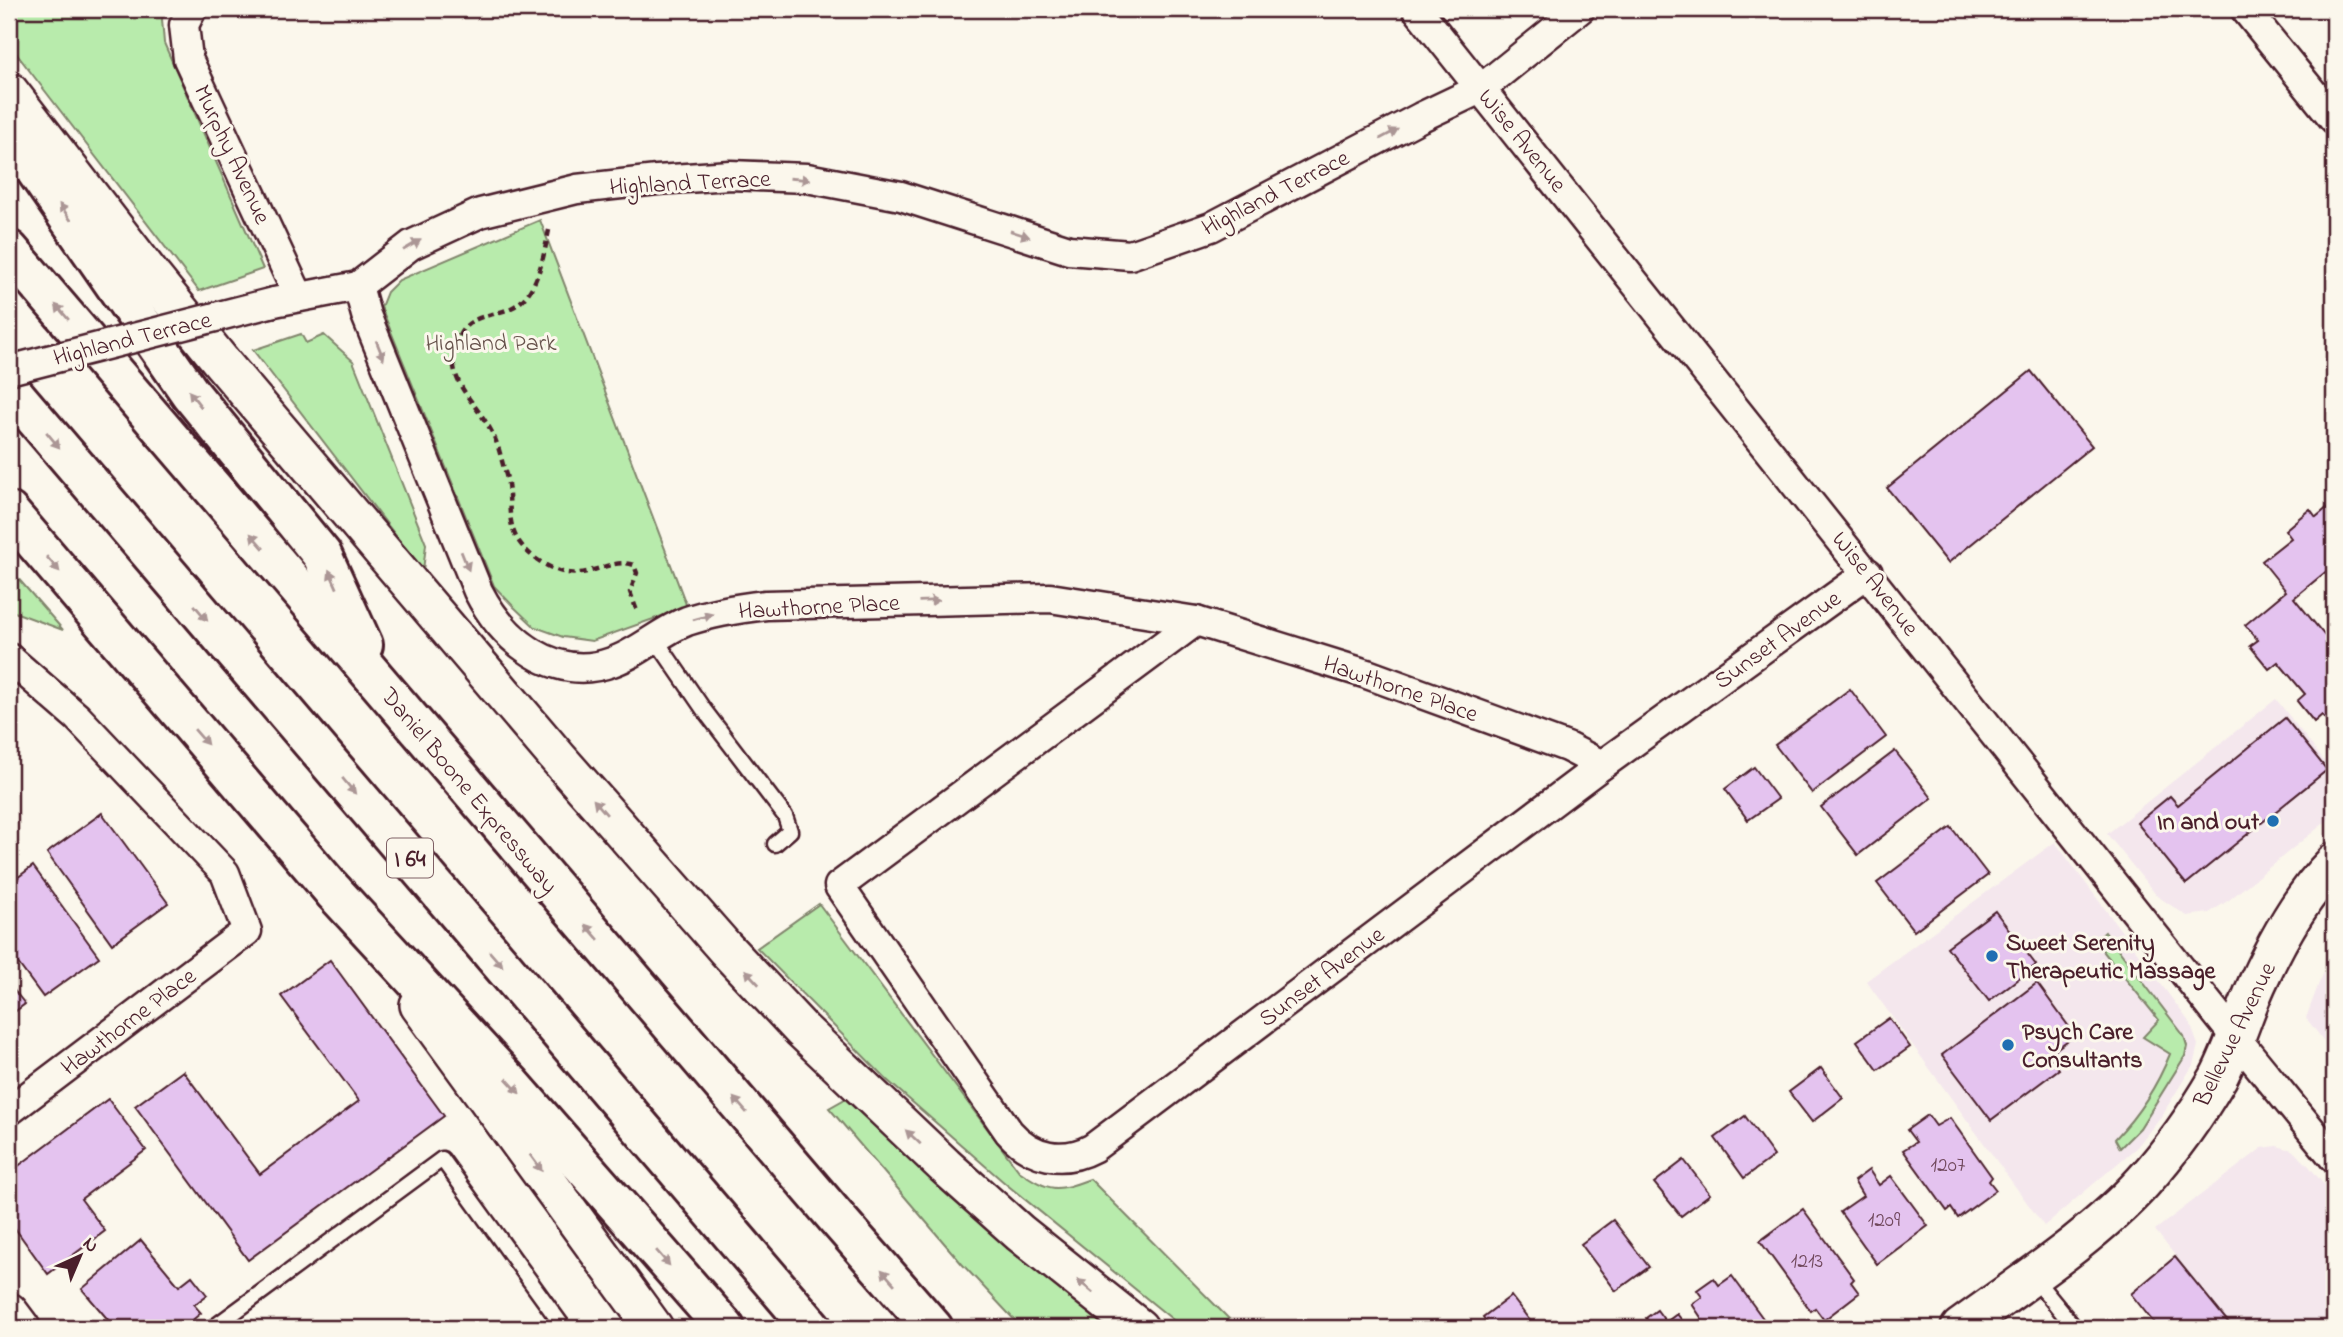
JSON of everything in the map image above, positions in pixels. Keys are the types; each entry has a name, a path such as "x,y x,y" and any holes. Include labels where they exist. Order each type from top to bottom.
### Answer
{"main road":[{"path":"9,132 190,393 322,555 382,685"},
{"name":"Daniel Boone Expressway","path":"9,250 933,1328"},
{"name":"I 64","path":"9,388 812,1328"},
{"path":"9,512 334,892 512,1085 725,1328"}],"street":[{"name":"Murphy Avenue","path":"192,9 184,24 188,59 287,300"},
{"name":"Wise Avenue","path":"1417,9 2334,1158"},
{"name":"Highland Terrace","path":"9,370 287,300 358,286 411,244 480,213 577,189 657,180 730,175 807,178 901,195 1069,250 1130,255 1212,228 1421,117 1482,88 1580,9"},
{"path":"2245,9 2334,119"},
{"path":"9,91 223,364 558,758 725,948 802,1030 945,1166 1020,1233 1139,1328"},
{"name":"Hawthorne Place","path":"358,286 371,327 489,614 534,655 551,663 587,666 611,663 684,622 766,605 1050,598 1196,621 1367,674 1567,747 1602,765"},
{"name":"Sunset Avenue","path":"1196,621 839,886 1009,1132 1033,1152 1054,1158 1093,1148 1602,765 1868,573"},
{"name":"Hawthorne Place","path":"9,658 77,717 225,873 247,931 9,1111"},
{"name":"Bellevue Avenue","path":"1960,1328 2073,1243 2143,1182 2197,1111 2219,1075 2257,984 2295,914 2334,863"},
{"path":"334,892 488,1097 654,1328"},
{"path":"9,1312 21,1328"}],"lane":[{"path":"656,640 704,710 785,816 790,831 775,844"},
{"path":"213,1328 442,1159 564,1328"},
{"path":"2032,1275 2075,1328"}],"path":[{"path":"551,219 544,256 524,298 514,307 470,321 456,344 453,359 455,373 462,390 495,439 509,486 509,514 516,537 530,555 554,570 579,575 626,562 634,565 637,573 630,592 635,606 656,640"}],"shaded area":[{"path":"2276,699 2334,774 2334,815 2229,900 2209,913 2187,916 2157,896 2107,834"},
{"path":"2055,842 2190,1023 2198,1045 2193,1065 2162,1115 2137,1147 2044,1226 1866,981"},
{"path":"2334,952 2334,1054 2306,1018"},
{"path":"2277,1146 2292,1150 2334,1197 2334,1328 2232,1328 2155,1230 2262,1148"}],"green space":[{"path":"9,9 165,9 162,19 164,43 263,269 199,291 9,44"},
{"name":"Highland Park","path":"540,220 687,607 592,641 563,637 535,627 494,586 381,307 387,292 399,280"},
{"path":"301,334 306,343 324,335 353,361 426,544 423,571 253,350"},
{"path":"9,568 63,630 9,610"},
{"path":"819,904 1019,1171 1038,1183 1053,1188 1090,1179 1238,1328 1183,1328 1006,1184 887,1080 757,948"},
{"path":"2105,932 2184,1036 2187,1046 2185,1056 2140,1128 2120,1148 2115,1139 2147,1099 2170,1054 2143,1037 2159,1020 2095,941"},
{"path":"845,1099 973,1215 1108,1328 1022,1328 962,1264 829,1108"}],"building":[{"path":"2031,371 2092,446 1948,563 1887,488"},
{"path":"2334,502 2334,565 2294,598 2334,647 2334,730 2322,715 2314,722 2297,701 2305,694 2278,662 2269,669 2250,646 2258,640 2245,625 2286,591 2262,561 2291,538 2285,530 2310,509 2316,517"},
{"path":"1850,689 1886,737 1812,793 1775,745"},
{"path":"2285,718 2327,770 2186,884 2137,823 2170,796 2178,805"},
{"path":"1895,751 1932,798 1858,855 1821,807"},
{"path":"1754,767 1778,799 1748,820 1725,789"},
{"path":"102,813 168,903 112,944 47,853"},
{"path":"1951,827 1988,875 1914,931 1877,883"},
{"path":"33,866 99,957 43,997 9,951 9,884"},
{"name":"Sweet Serenity Therapeutic Massage","path":"1995,911 2036,965 1989,1001 1947,947"},
{"path":"330,960 444,1116 248,1260 135,1106 183,1071 260,1174 359,1101 281,996"},
{"name":"Psych Care Consultants","path":"2037,983 2075,1035 2048,1055 2059,1069 1991,1120 1942,1055"},
{"path":"9,984 25,1004 9,1016"},
{"path":"1889,1018 1910,1047 1878,1070 1857,1041"},
{"path":"1821,1068 1843,1098 1812,1122 1789,1092"},
{"path":"108,1099 146,1150 81,1199 105,1231 48,1274 9,1220 9,1173"},
{"path":"1928,1115 1936,1126 1950,1118 1992,1177 1989,1181 1996,1190 1958,1218 1951,1208 1947,1211 1903,1150 1916,1142 1907,1130"},
{"path":"1745,1116 1774,1156 1744,1178 1715,1138"},
{"path":"1684,1160 1710,1194 1681,1216 1654,1183"},
{"path":"1869,1170 1879,1185 1891,1176 1928,1226 1877,1264 1840,1212 1863,1196 1854,1181"},
{"path":"1803,1209 1854,1279 1851,1282 1859,1293 1824,1320 1815,1308 1811,1311 1760,1241"},
{"path":"1613,1220 1649,1267 1616,1291 1581,1244"},
{"path":"141,1240 179,1286 192,1276 207,1295 194,1305 201,1313 183,1328 115,1328 82,1289"},
{"path":"2175,1257 2233,1328 2158,1328 2131,1294"},
{"path":"1732,1276 1770,1328 1704,1328 1699,1321 1702,1319 1692,1304 1702,1297 1697,1290 1714,1278 1719,1285"},
{"path":"1511,1296 1534,1326 1491,1328 1483,1317"},
{"path":"1657,1310 1666,1322 1677,1314 1688,1328 1653,1328 1646,1318"}],"place":[{"name":"In and out","path":"2273,821"},
{"name":"Sweet Serenity Therapeutic Massage","path":"1992,956"},
{"name":"Psych Care Consultants","path":"2008,1045"}]}
